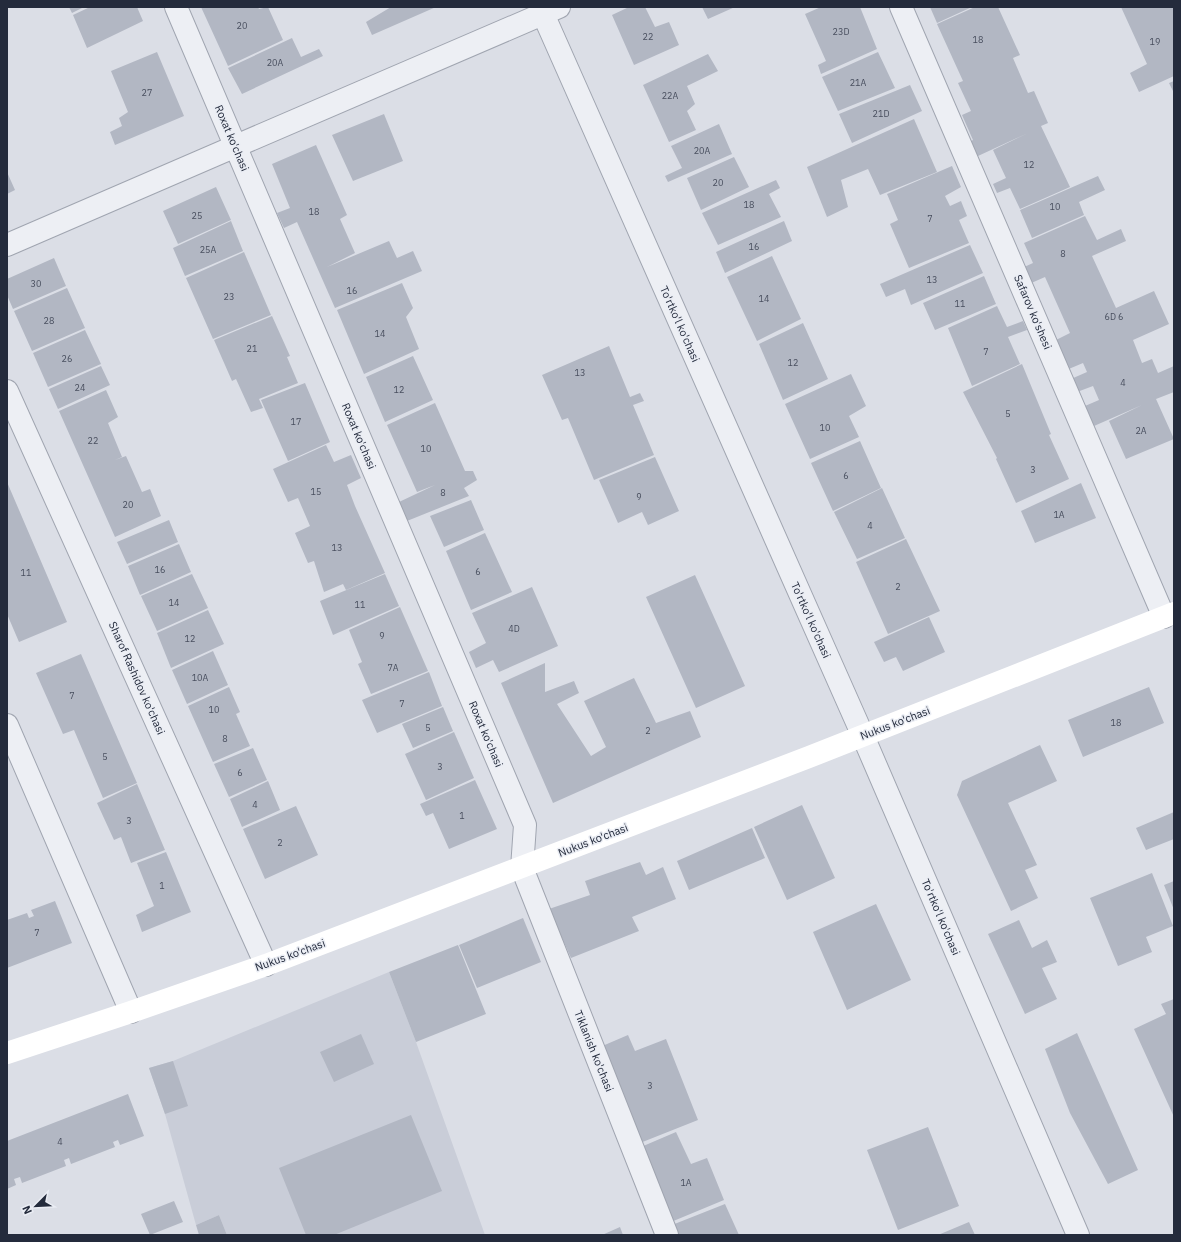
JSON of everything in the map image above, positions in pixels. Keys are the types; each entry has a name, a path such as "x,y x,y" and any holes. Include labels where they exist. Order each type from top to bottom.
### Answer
{"main road":[{"name":"Nukus ko'chasi","path":"7,1053 266,965 522,868 1169,615"}],"street":[{"name":"Roxat ko'chasi","path":"176,7 525,825 522,868"},
{"name":"Safarov ko'shesi","path":"901,7 1169,615"},
{"path":"7,246 548,9"},
{"name":"To'rtko'l ko'chasi","path":"548,9 1078,1235"},
{"name":"Sharof Rashidov ko'chasi","path":"7,391 266,965"},
{"path":"7,725 131,1012"},
{"name":"Tiklanish ko'chasi","path":"522,868 667,1235"}],"shaded area":[{"path":"389,972 416,1042 485,1235 227,1235 219,1215 196,1225 165,1114 149,1068 173,1061"}],"building":[{"path":"69,7 84,7 72,13"},
{"path":"90,7 137,7 143,21 87,48 73,15"},
{"path":"201,7 258,7 259,9 268,7 283,40 228,66"},
{"path":"391,7 436,7 372,35 366,22"},
{"path":"629,7 645,7 655,27 669,22 679,45 634,65 612,15"},
{"path":"702,7 735,7 708,19"},
{"path":"821,7 860,7 877,49 821,74 818,65 826,61 805,14"},
{"path":"930,7 972,7 937,23"},
{"path":"975,7 998,7 1020,55 1013,58 1028,93 1034,91 1048,123 1041,126 1070,187 1020,209 1010,188 997,193 993,184 1006,178 993,150 1028,133 978,156 968,143 973,140 962,115 971,111 958,83 963,81 937,24"},
{"path":"1121,7 1174,7 1174,76 1139,92 1130,73 1147,64"},
{"path":"292,38 301,57 319,49 323,56 242,94 228,68"},
{"path":"157,52 184,116 115,145 110,132 122,126 119,118 128,112 111,71"},
{"path":"878,52 895,88 838,111 822,77"},
{"path":"708,54 718,71 687,86 695,104 687,111 696,130 669,142 643,85"},
{"path":"1174,81 1174,93 1169,83"},
{"path":"910,85 922,111 852,143 839,114"},
{"path":"384,114 403,161 353,181 332,135"},
{"path":"914,119 937,172 880,195 868,169 841,180 848,207 827,217 807,167"},
{"path":"719,124 732,154 668,182 665,176 682,168 671,146"},
{"path":"316,145 347,215 340,219 355,253 327,267 389,241 397,258 413,251 422,271 335,308 297,222 284,228 277,213 290,208 272,164"},
{"path":"734,157 749,187 701,210 687,178"},
{"path":"952,166 961,187 945,196 950,206 961,201 967,216 959,220 969,243 909,268 890,224 898,220 887,194"},
{"path":"7,172 15,190 7,194"},
{"path":"1098,176 1105,190 1079,202 1084,215 1032,238 1020,210"},
{"path":"776,180 780,188 769,194 781,217 718,245 702,213"},
{"path":"216,187 231,220 178,244 163,211"},
{"path":"1085,216 1097,240 1121,229 1126,241 1092,256 1116,308 1154,291 1169,324 1133,340 1142,363 1152,359 1158,373 1174,366 1174,392 1156,399 1174,439 1126,459 1109,421 1142,405 1094,426 1085,406 1099,400 1093,386 1077,392 1071,379 1087,372 1083,363 1064,371 1052,342 1070,333 1045,277 1029,284 1022,268 1033,263 1024,243"},
{"path":"231,221 243,251 185,276 173,248"},
{"path":"784,221 792,241 725,273 716,252"},
{"path":"970,245 983,273 911,305 905,289 886,297 880,284"},
{"path":"244,252 271,315 213,339 186,278"},
{"path":"772,256 801,319 757,341 727,277"},
{"path":"54,258 66,286 13,309 7,295 7,279"},
{"path":"984,276 996,304 935,330 923,303"},
{"path":"402,283 413,308 406,317 419,349 364,374 337,310"},
{"path":"67,288 85,328 32,351 14,311"},
{"path":"997,306 1007,327 1023,321 1027,330 1008,337 1020,364 972,386 948,328"},
{"path":"272,316 290,356 287,357 298,383 259,399 263,408 251,412 236,379 232,381 214,340"},
{"path":"803,323 828,379 783,400 759,344"},
{"path":"85,330 101,364 48,387 33,353"},
{"path":"609,346 630,397 640,393 644,401 633,405 654,455 594,480 568,418 562,420 542,375"},
{"path":"413,356 433,400 385,422 366,377"},
{"path":"1022,364 1051,434 1049,435 1069,479 1016,503 996,459 997,458 963,392"},
{"path":"101,366 110,385 58,409 49,389"},
{"path":"851,374 866,406 849,416 859,437 810,459 785,404"},
{"path":"305,383 330,442 288,461 261,400"},
{"path":"106,390 118,417 108,423 122,457 115,460 126,456 142,492 150,489 161,516 115,537 59,411"},
{"path":"435,403 465,471 473,471 477,480 464,488 469,496 407,521 399,502 435,485 417,492 387,425"},
{"path":"860,441 881,488 833,511 811,463"},
{"path":"326,445 334,462 351,455 361,478 347,485 385,573 346,590 343,584 324,592 314,561 308,563 295,533 310,526 298,498 288,502 273,469"},
{"path":"655,457 679,511 648,525 642,512 618,523 599,480"},
{"path":"7,482 67,622 19,642 7,614"},
{"path":"1081,483 1096,518 1035,543 1021,511"},
{"path":"882,488 905,538 857,559 834,512"},
{"path":"471,500 484,530 444,547 430,516"},
{"path":"169,520 178,542 127,564 117,542"},
{"path":"485,533 512,592 471,610 446,551"},
{"path":"906,539 940,611 888,634 856,562"},
{"path":"179,544 191,572 140,595 128,566"},
{"path":"192,574 208,608 157,631 141,596"},
{"path":"385,574 399,606 333,635 320,601"},
{"path":"695,575 745,686 696,708 646,597"},
{"path":"532,587 558,646 499,672 493,660 476,668 469,652 486,643 472,613"},
{"path":"400,607 428,671 371,694 358,664 362,662 349,630"},
{"path":"208,610 224,644 171,668 157,633"},
{"path":"929,617 945,652 903,671 896,657 884,662 874,642"},
{"path":"213,651 228,685 187,704 172,670"},
{"path":"81,654 137,783 103,798 74,730 63,734 36,673"},
{"path":"545,663 545,692 574,681 579,693 557,704 591,756 606,747 584,701 634,678 656,723 690,711 701,737 553,803 501,683"},
{"path":"429,672 442,706 377,733 362,700"},
{"path":"229,687 240,712 236,714 250,746 213,762 188,706"},
{"path":"1149,687 1164,723 1083,757 1068,720"},
{"path":"443,707 453,731 413,748 402,724"},
{"path":"454,732 474,778 426,800 405,754"},
{"path":"1040,745 1057,781 1008,803 1037,865 1025,870 1038,898 1011,911 957,795 962,781"},
{"path":"253,748 267,780 229,797 214,764"},
{"path":"475,780 497,829 449,849 433,813 426,816 420,804"},
{"path":"268,781 280,810 242,827 230,799"},
{"path":"137,784 165,850 131,863 121,837 114,840 97,803"},
{"path":"802,805 835,878 787,900 754,827"},
{"path":"296,806 318,855 265,879 243,829"},
{"path":"1174,812 1174,839 1146,850 1136,828"},
{"path":"752,828 765,858 689,890 677,861"},
{"path":"166,852 191,912 142,932 136,915 154,906 137,863"},
{"path":"640,862 646,875 663,867 676,899 632,917 639,931 571,958 549,909 590,895 585,881"},
{"path":"1152,873 1173,926 1146,937 1152,952 1118,966 1090,898"},
{"path":"1174,881 1174,910 1164,885"},
{"path":"55,901 72,943 7,968 7,920 27,913 29,918 34,916 31,910"},
{"path":"876,904 911,980 847,1010 813,932"},
{"path":"523,918 541,962 477,988 459,945"},
{"path":"1019,920 1032,948 1047,940 1057,962 1042,968 1057,999 1025,1014 988,934"},
{"path":"458,945 486,1014 416,1042 389,972"},
{"path":"1174,999 1174,1117 1134,1029 1166,1014 1161,1004"},
{"path":"1077,1033 1138,1170 1108,1184 1070,1113 1045,1049"},
{"path":"361,1034 374,1064 334,1082 320,1052"},
{"path":"628,1035 635,1051 666,1039 698,1120 640,1143 600,1047"},
{"path":"173,1061 188,1106 165,1114 149,1068"},
{"path":"128,1094 144,1136 120,1145 118,1140 113,1142 115,1147 71,1164 69,1158 64,1160 66,1166 22,1183 20,1177 14,1179 16,1185 7,1189 7,1141"},
{"path":"411,1115 442,1191 334,1235 306,1235 279,1168"},
{"path":"928,1127 959,1206 898,1230 867,1150"},
{"path":"676,1132 691,1164 707,1158 724,1200 671,1222 641,1147"},
{"path":"174,1201 183,1222 150,1235 141,1214"},
{"path":"725,1204 739,1235 677,1235 672,1225"},
{"path":"219,1215 227,1235 199,1235 196,1225"},
{"path":"969,1222 975,1235 938,1235"},
{"path":"620,1227 623,1235 602,1235"}]}
